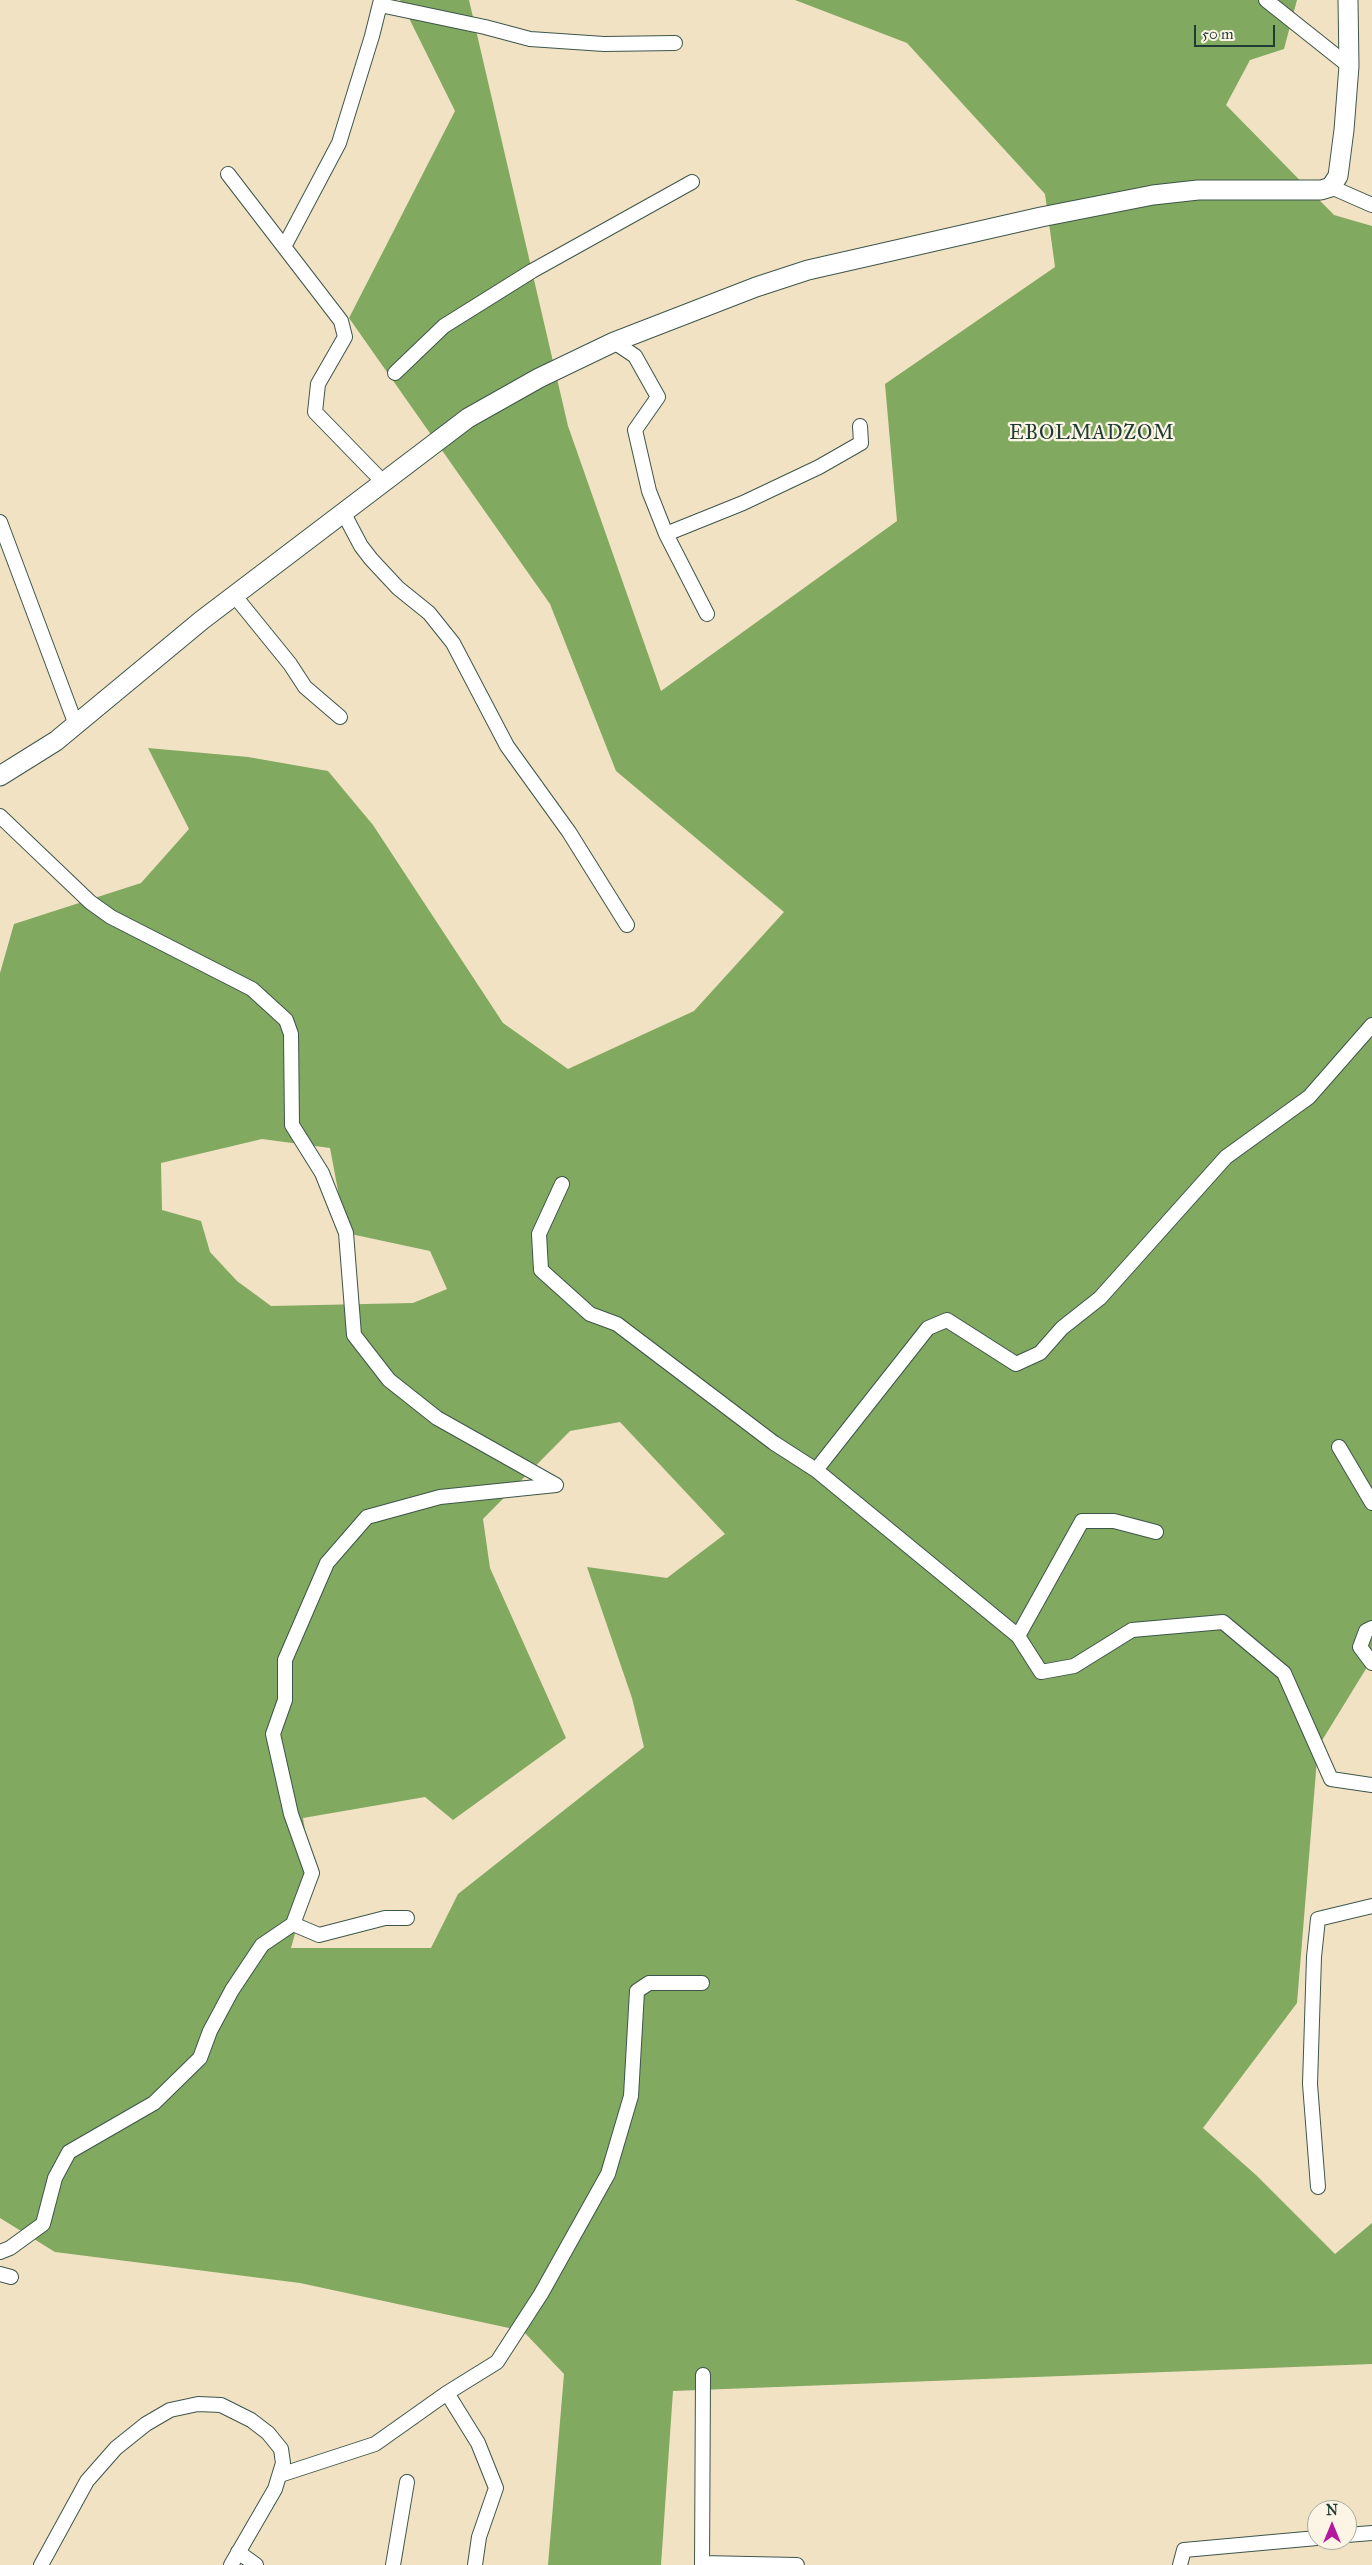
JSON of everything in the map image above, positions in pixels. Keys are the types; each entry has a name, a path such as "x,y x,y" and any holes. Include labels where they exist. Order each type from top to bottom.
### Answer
{"street":[{"path":"1266,0 1349,66"},
{"path":"1331,187 1338,176 1349,66 1348,0"},
{"path":"285,245 339,143 372,36 380,2 530,39 604,44 675,43"},
{"path":"228,174 285,245 341,322 345,336 318,384 315,412 383,482"},
{"path":"395,372 444,326 532,271 692,182"},
{"path":"0,776 33,756 76,725 234,595 468,418 539,378 614,342 756,287 808,270 1031,219 1162,194 1243,188 1321,190 1331,187 1372,205"},
{"path":"614,342 635,356 658,398 635,430 649,491 666,534 707,614"},
{"path":"666,534 743,503 819,468 861,443 860,426"},
{"path":"343,512 361,546 371,559 398,588 429,613 453,643 506,746 569,832 627,925"},
{"path":"0,522 76,725"},
{"path":"234,595 290,664 305,687 340,717"},
{"path":"0,816 90,902 111,917 252,989 286,1020 291,1034 292,1125 322,1173 346,1233 354,1335 389,1380 437,1418 556,1485 440,1497 367,1516 327,1563 285,1660 285,1700 273,1734 291,1814 312,1872 293,1924 262,1945 232,1990 210,2031 200,2058 154,2103 69,2152 55,2178 43,2224 10,2248 0,2252"},
{"path":"816,1470 928,1328 947,1320 1016,1364 1040,1353 1062,1328 1100,1298 1226,1157 1309,1097 1372,1025"},
{"path":"562,1184 539,1234 540,1270 590,1314 617,1324 774,1443 816,1470 1018,1636 1041,1672 1074,1666 1132,1630 1223,1622 1284,1673 1331,1779 1372,1785"},
{"path":"1339,1447 1372,1503"},
{"path":"1018,1636 1082,1522 1114,1522 1156,1532"},
{"path":"1372,1628 1366,1631 1360,1647 1372,1663"},
{"path":"1318,2186 1310,2084 1314,1957 1318,1919 1372,1906"},
{"path":"293,1924 318,1936 385,1918 407,1918"},
{"path":"280,2475 375,2444 448,2393 497,2362 541,2294 608,2174 631,2096 637,1991 649,1983 702,1982"},
{"path":"703,2375 702,2564 797,2565"},
{"path":"448,2393 478,2443 496,2488 479,2537 475,2565"},
{"path":"41,2565 87,2481 116,2448 146,2424 170,2410 198,2404 221,2405 251,2420 268,2433 281,2449 283,2463 275,2489 231,2565"},
{"path":"392,2565 407,2482"},
{"path":"1357,2534 1372,2533"},
{"path":"1180,2565 1184,2550 1307,2539"},
{"path":"238,2552 256,2565"}],"green space":[{"path":"400,0 469,0 568,426 661,691 897,521 885,384 1055,267 1045,194 907,43 795,0 1297,0 1284,49 1250,60 1226,105 1334,215 1372,226 1372,1659 1318,1747 1297,2003 1203,2128 1256,2175 1335,2254 1372,2223 1372,2364 673,2391 661,2565 548,2565 564,2374 523,2331 300,2283 55,2252 0,2218 0,973 14,924 141,883 189,829 148,748 248,757 328,771 373,825 503,1023 568,1069 694,1011 784,912 616,771 550,604 349,318 455,111","holes":["262,1139 330,1148 346,1233 430,1251 447,1289 413,1303 271,1306 237,1281 210,1252 201,1221 162,1210 161,1163","620,1422 725,1534 667,1578 587,1567 632,1698 644,1747 458,1894 431,1948 291,1948 312,1873 303,1818 425,1797 453,1820 566,1738 490,1568 483,1519 570,1431"]}],"district":[{"name":"EBOLMADZOM","path":"1092,434"}]}
